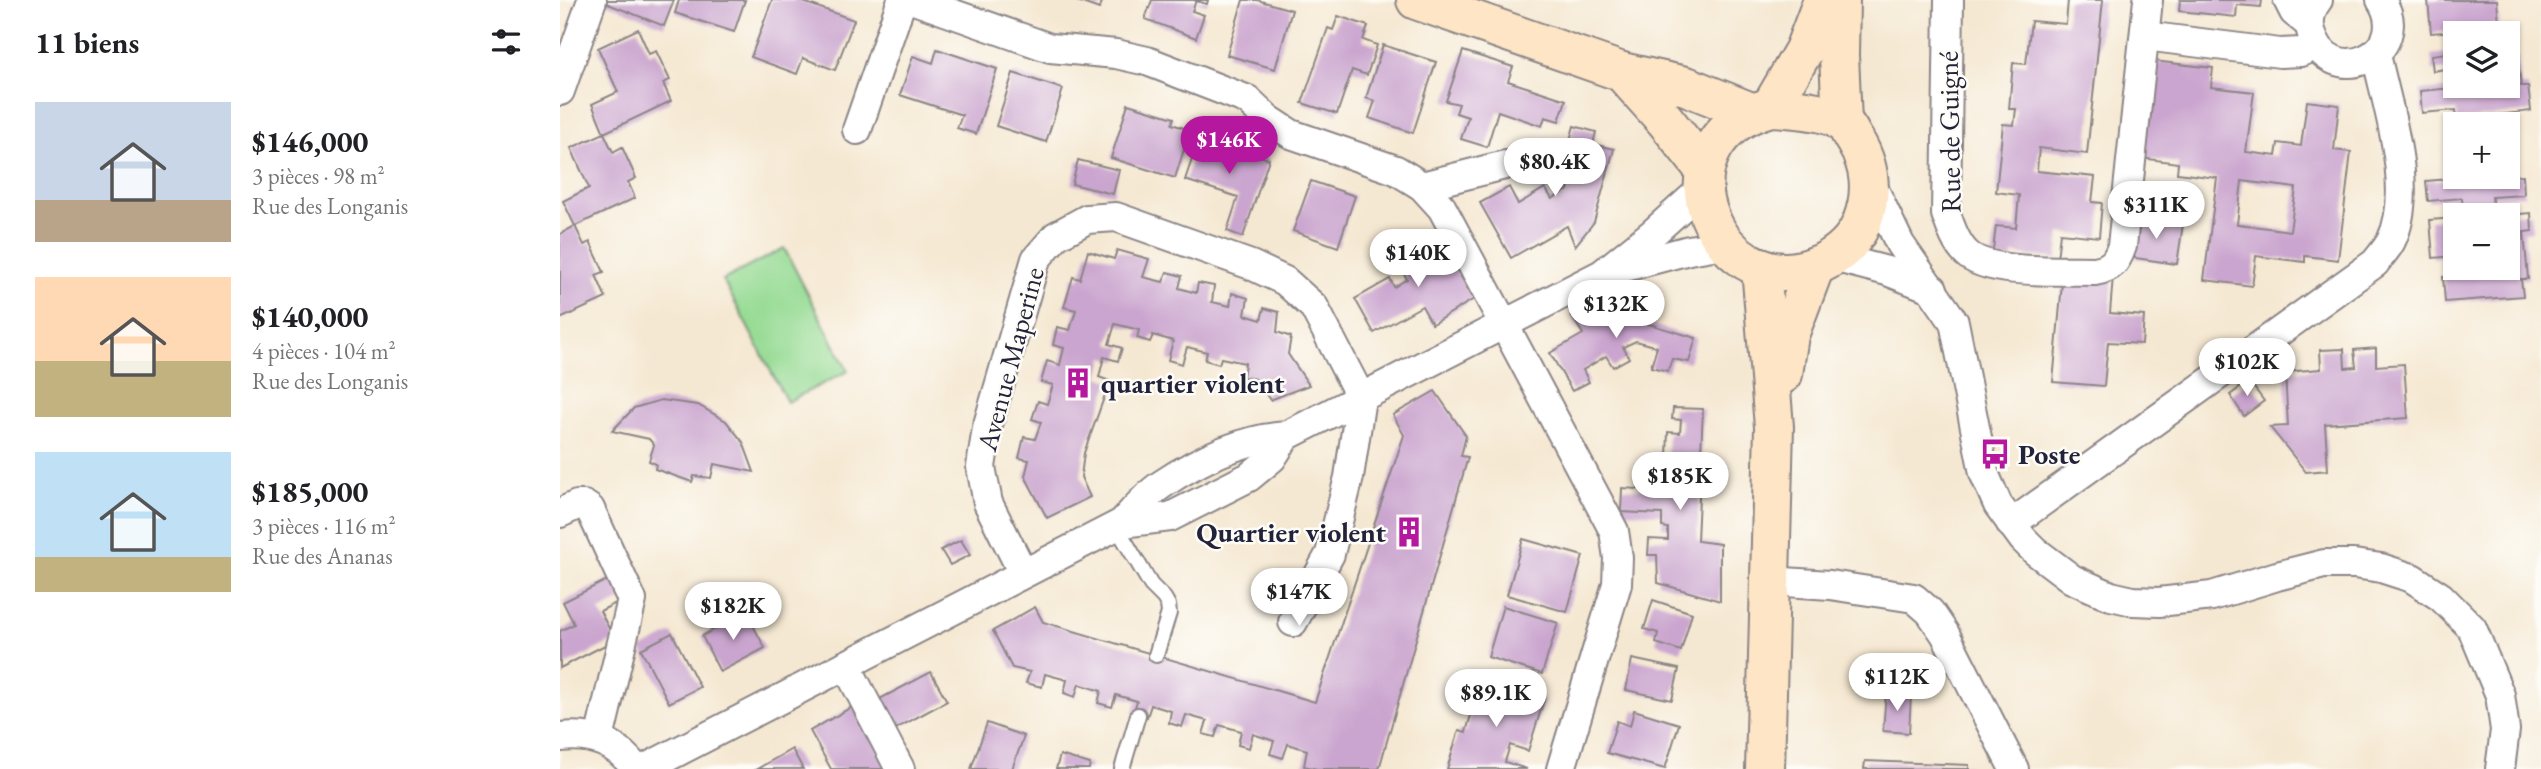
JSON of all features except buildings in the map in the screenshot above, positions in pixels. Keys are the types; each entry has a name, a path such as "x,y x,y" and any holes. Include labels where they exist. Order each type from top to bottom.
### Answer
{"main road":[{"path":"1416,0 1622,72 1686,86 1761,110 1808,109 1842,122"},
{"path":"1703,178 1714,147 1730,127 1761,110 1804,50 1823,0"},
{"path":"1622,72 1665,120 1703,178 1710,217 1724,244 1760,267 1788,271 1824,262 1847,245 1859,229 1868,205 1870,181 1864,156 1842,122 1840,0"},
{"path":"1774,427 1789,335 1824,262"},
{"path":"1760,267 1774,427 1765,769"}],"street":[{"path":"560,91 592,0"},
{"path":"857,130 902,0"},
{"path":"914,0 1050,48 1116,54 1147,61 1248,100 1291,134 1396,170 1422,186 1441,208 1615,531 1617,584 1561,769"},
{"name":"Rue de Guigné","path":"1949,0 1946,214 1955,236 1968,255 1994,268 2095,271 2107,269 2118,260 2122,246 2148,0"},
{"path":"2288,0 2294,12 2314,23 2333,61 2356,64 2376,54 2388,35 2388,12 2381,0"},
{"path":"2146,36 2280,53 2301,52 2314,23"},
{"path":"2011,524 2375,263 2391,240 2400,206 2401,173 2376,54"},
{"path":"1422,186 1505,165"},
{"path":"643,769 1119,525 1170,517 1249,477 1272,458 1286,436 1602,274 1653,233 1703,178"},
{"path":"1870,181 1900,244 1954,322 1984,473 1998,505 2035,551 2072,579 2111,596 2133,601 2159,602 2211,597 2324,564 2354,564 2381,568 2412,578 2441,597 2472,628 2500,695 2505,730 2500,769"},
{"name":"Avenue Maperine","path":"1023,573 988,503 981,467 987,428 1036,259 1056,236 1087,219 1116,217 1251,265 1286,281 1314,307 1361,398"},
{"path":"1602,274 1689,250 1724,244"},
{"path":"1824,262 1887,271 1933,289"},
{"path":"1293,622 1330,554 1349,477 1361,398"},
{"path":"560,513 577,505 590,509 632,600 599,739"},
{"path":"1769,581 1830,585 1914,598 1930,612 1945,634 2014,769"},
{"path":"846,665 900,769"},
{"path":"560,737 580,735 599,739 614,746 636,769"}],"lane":[{"path":"1119,525 1150,585 1164,598 1168,606 1169,613 1156,655"},
{"path":"1122,769 1138,715"}],"green space":[{"path":"784,248 848,371 787,402 723,280"}],"place":[{"name":"quartier violent","path":"1078,383"},
{"name":"Poste","path":"1995,454"},
{"name":"Quartier violent","path":"1409,532"}]}
